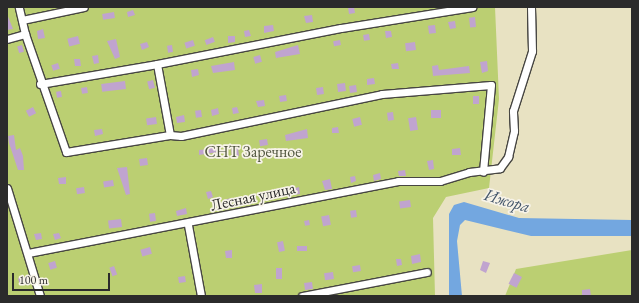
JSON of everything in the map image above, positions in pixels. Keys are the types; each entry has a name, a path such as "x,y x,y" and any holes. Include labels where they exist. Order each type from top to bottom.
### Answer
{"street":[{"path":"19,7 25,34 40,84 66,152 170,135 181,136 382,94 491,85 483,172"},
{"path":"22,20 84,7"},
{"path":"40,84 157,64 341,28 472,7"},
{"name":"Лесная улица","path":"28,253 188,224 398,181 440,181 468,172 483,172 500,168 508,157 514,131 513,111 532,51 531,7"},
{"path":"7,39 25,34"},
{"path":"157,64 170,135"},
{"path":"7,188 40,296"},
{"path":"188,224 201,296"},
{"path":"302,296 427,272"}],"green space":[{"name":"СНТ Заречное","path":"7,7 495,7 499,99 489,188 446,197 433,218 435,296 7,296"},
{"path":"632,250 632,296 505,296 516,269"}],"water":[{"name":"Ижора","path":"464,202 519,218 632,220 632,236 531,236 465,220 460,225 457,241 462,296 449,296 449,214 454,205"}],"building":[{"path":"348,7 354,7 355,13 349,14"},
{"path":"133,10 135,15 128,17 127,12"},
{"path":"114,12 115,18 103,20 102,14"},
{"path":"7,14 13,29 7,30"},
{"path":"312,15 313,22 306,23 304,16"},
{"path":"475,17 476,27 470,28 469,18"},
{"path":"455,21 456,28 450,29 448,22"},
{"path":"273,25 274,31 264,33 264,26"},
{"path":"435,25 436,33 429,34 428,26"},
{"path":"43,29 45,38 38,39 37,31"},
{"path":"249,30 251,36 245,37 244,31"},
{"path":"385,31 391,31 392,37 386,38"},
{"path":"369,34 370,40 364,41 363,35"},
{"path":"78,36 80,44 69,46 67,39"},
{"path":"228,36 235,36 235,42 228,43"},
{"path":"213,37 215,42 207,45 205,40"},
{"path":"116,39 120,57 115,59 107,41"},
{"path":"193,40 195,46 186,48 184,43"},
{"path":"340,40 341,45 334,46 333,41"},
{"path":"147,42 149,47 142,50 140,44"},
{"path":"415,42 416,50 406,51 405,43"},
{"path":"22,45 24,52 19,53 17,46"},
{"path":"172,45 173,52 168,53 167,46"},
{"path":"298,45 300,54 276,58 275,52"},
{"path":"98,55 99,63 94,64 92,56"},
{"path":"260,55 262,62 255,64 253,57"},
{"path":"74,59 80,59 81,66 75,66"},
{"path":"487,61 488,71 482,73 480,62"},
{"path":"234,62 235,70 213,73 211,66"},
{"path":"58,63 60,69 53,71 51,65"},
{"path":"398,63 399,69 392,69 391,64"},
{"path":"438,65 439,70 469,66 470,73 433,76 432,66"},
{"path":"198,69 199,75 192,77 191,70"},
{"path":"374,78 375,84 367,85 367,79"},
{"path":"153,80 155,88 149,89 147,81"},
{"path":"125,81 126,89 102,92 101,84"},
{"path":"345,83 346,91 338,92 337,84"},
{"path":"356,85 357,92 350,93 349,86"},
{"path":"87,87 88,93 82,94 81,88"},
{"path":"323,87 324,94 317,95 316,88"},
{"path":"61,91 62,97 57,98 56,92"},
{"path":"286,95 287,101 280,102 279,96"},
{"path":"473,96 479,96 479,104 473,104"},
{"path":"264,100 265,106 258,107 256,101"},
{"path":"33,107 36,113 29,117 26,111"},
{"path":"237,107 239,113 233,114 232,108"},
{"path":"218,108 219,114 212,116 211,110"},
{"path":"201,110 202,117 196,118 195,111"},
{"path":"431,110 441,110 441,118 431,118"},
{"path":"393,112 394,120 388,121 387,113"},
{"path":"184,115 185,122 177,123 176,117"},
{"path":"156,117 157,124 147,125 146,118"},
{"path":"360,117 362,125 354,127 352,119"},
{"path":"416,117 418,130 410,131 408,118"},
{"path":"338,127 339,133 332,133 332,128"},
{"path":"102,129 103,134 95,136 94,130"},
{"path":"307,129 308,138 286,141 285,135"},
{"path":"14,135 16,150 20,148 23,156 24,170 18,170 9,143 8,136"},
{"path":"267,139 268,145 260,146 259,140"},
{"path":"210,145 216,145 219,152 199,155 199,150 210,149"},
{"path":"238,148 239,156 232,157 231,149"},
{"path":"460,148 461,155 452,155 452,149"},
{"path":"253,150 254,155 247,157 246,151"},
{"path":"147,158 148,165 140,166 139,159"},
{"path":"433,160 434,169 429,170 427,161"},
{"path":"127,167 130,194 126,195 117,168"},
{"path":"405,170 406,176 399,176 398,171"},
{"path":"380,173 381,179 374,181 373,175"},
{"path":"355,176 356,181 351,183 350,177"},
{"path":"66,177 66,184 59,184 58,178"},
{"path":"330,179 332,189 325,190 322,181"},
{"path":"113,180 114,186 104,187 103,182"},
{"path":"84,187 85,193 77,194 76,188"},
{"path":"299,187 300,194 294,195 292,189"},
{"path":"276,190 278,197 271,199 269,192"},
{"path":"211,191 213,197 208,199 206,192"},
{"path":"231,198 232,203 225,204 224,200"},
{"path":"410,200 411,207 400,208 399,202"},
{"path":"186,208 187,214 177,216 176,211"},
{"path":"356,210 357,217 351,218 350,211"},
{"path":"155,213 156,221 150,222 149,214"},
{"path":"329,215 331,225 323,226 321,217"},
{"path":"121,219 122,227 109,229 108,221"},
{"path":"309,220 310,225 305,226 304,221"},
{"path":"41,233 42,239 36,240 34,234"},
{"path":"59,233 61,238 55,240 53,234"},
{"path":"283,241 285,251 279,252 277,242"},
{"path":"297,246 307,246 307,251 297,251"},
{"path":"150,247 152,254 142,256 140,250"},
{"path":"232,250 232,258 226,258 225,251"},
{"path":"420,254 421,262 412,264 411,256"},
{"path":"396,259 401,259 402,265 397,266"},
{"path":"55,261 57,268 50,270 48,263"},
{"path":"483,261 490,263 486,273 480,270"},
{"path":"360,265 361,271 353,272 352,266"},
{"path":"114,266 117,274 113,276 109,268"},
{"path":"276,268 282,268 282,279 276,279"},
{"path":"333,272 334,279 325,280 324,273"},
{"path":"514,273 522,277 517,288 509,284"},
{"path":"185,276 186,282 179,283 178,277"},
{"path":"26,277 27,284 20,285 18,278"},
{"path":"312,282 313,289 305,290 304,283"},
{"path":"262,284 262,293 255,293 254,285"},
{"path":"590,289 591,296 582,296 582,290"}]}
